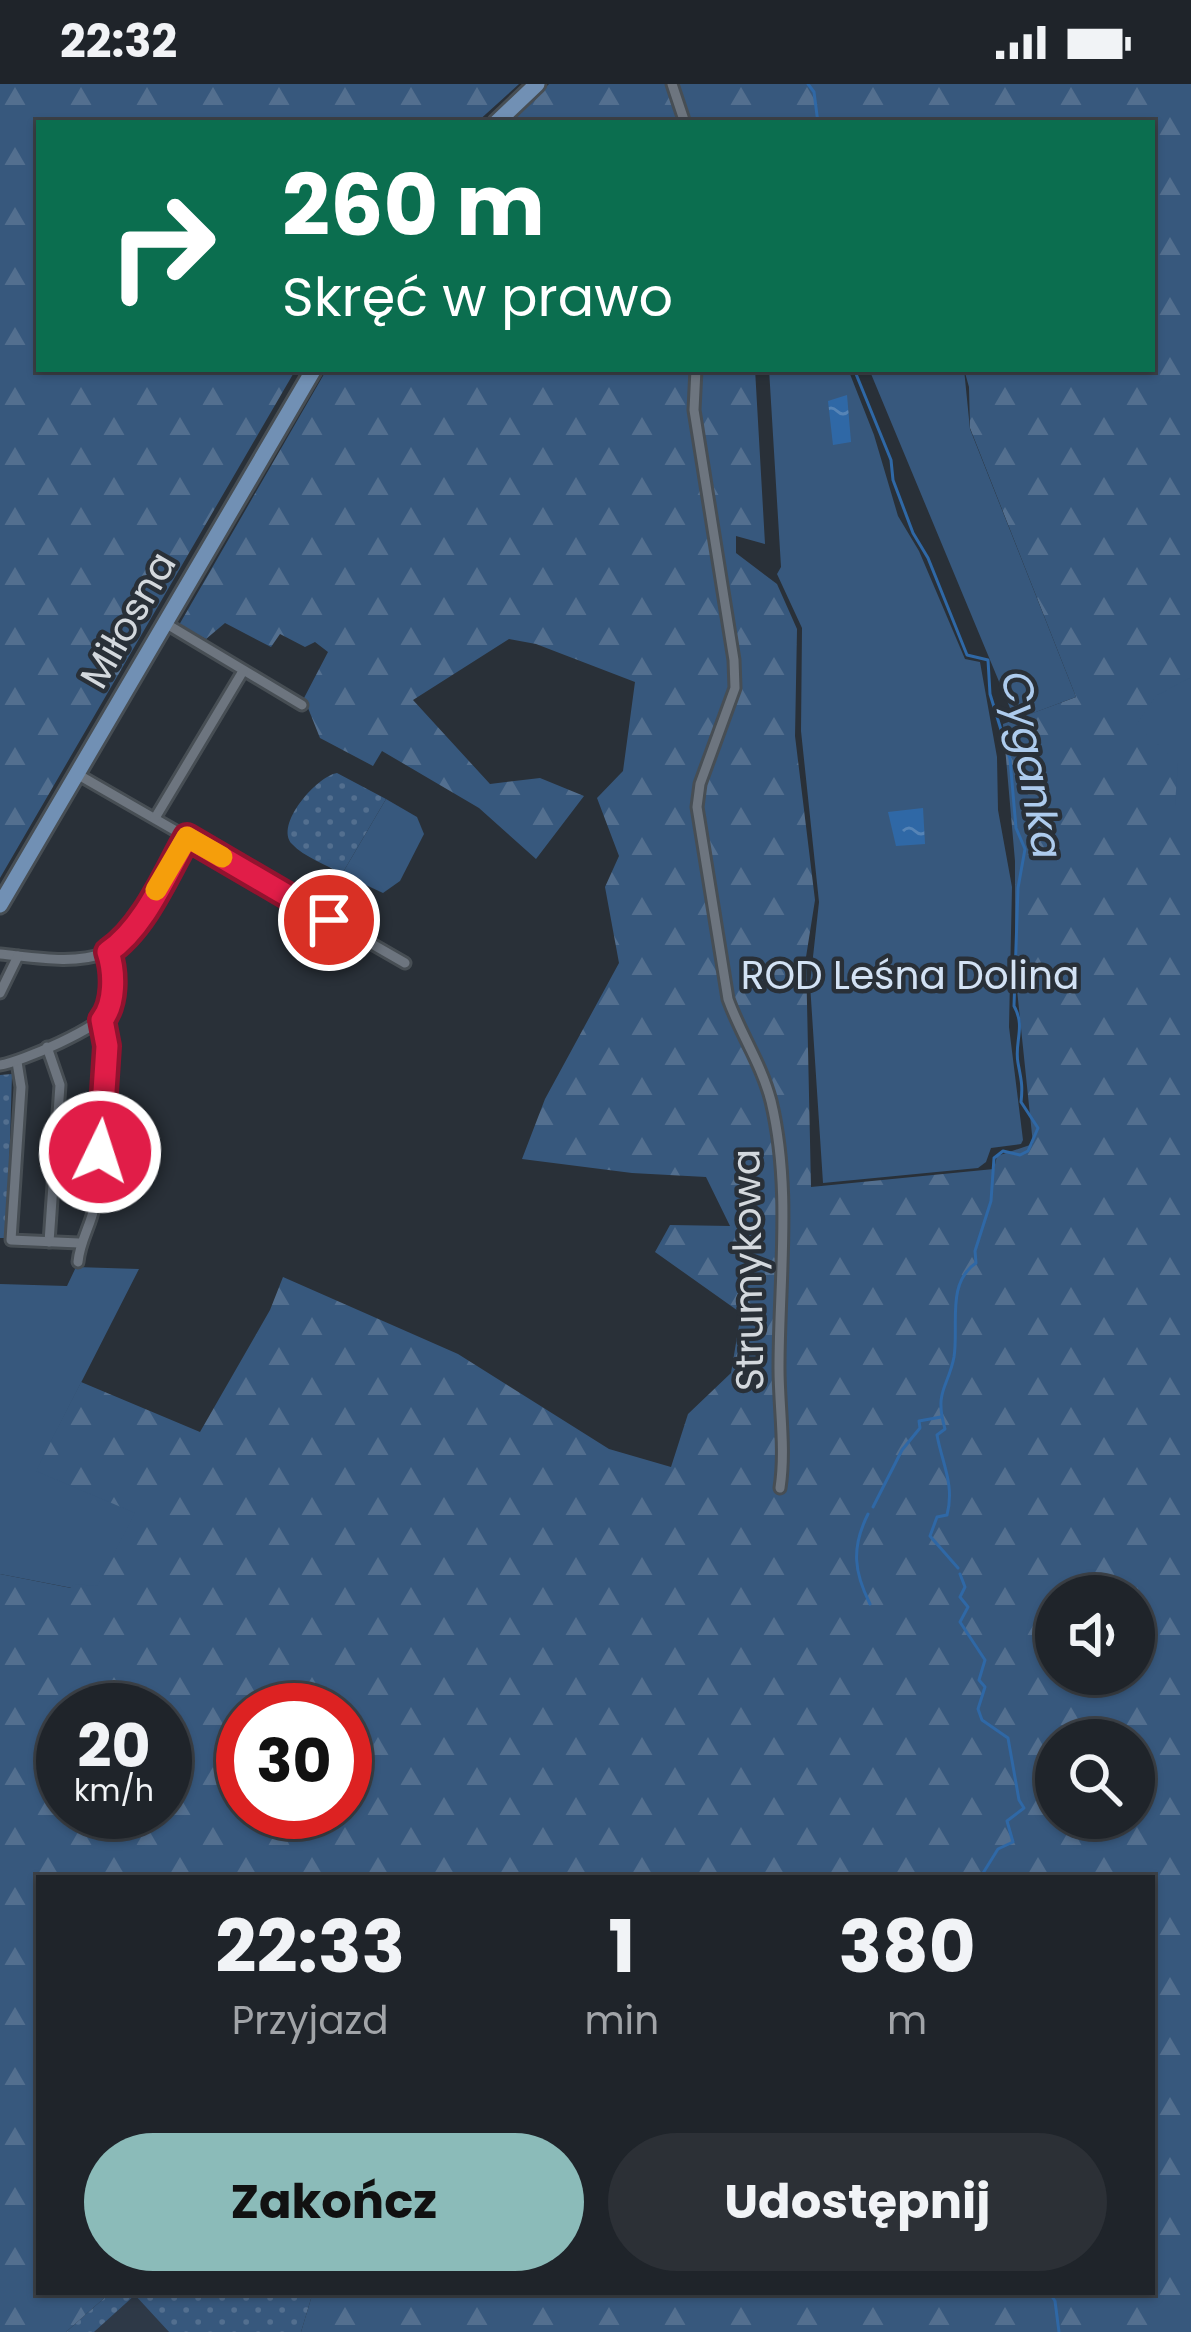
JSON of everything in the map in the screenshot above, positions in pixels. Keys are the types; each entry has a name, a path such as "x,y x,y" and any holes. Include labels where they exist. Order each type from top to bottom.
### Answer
{"main road":[{"path":"499,120 537,84"},
{"name":"Miłosna","path":"0,905 312,372"}],"street":[{"path":"672,84 684,120"},
{"name":"Strumykowa","path":"696,372 694,410 734,660 734,688 700,784 698,822 728,999 759,1060 778,1147 785,1262 779,1364 780,1488"},
{"path":"165,623 302,705"},
{"path":"155,818 243,671"},
{"path":"77,774 404,963"},
{"path":"0,954 70,959 118,946 187,837"},
{"path":"0,1065 17,1063 102,1020 112,1008 108,952"},
{"path":"0,993 18,956"},
{"path":"78,1262 80,1243 93,1215 99,1168 107,1046 102,1020"},
{"path":"47,1047 60,1085 49,1242"},
{"path":"17,1063 20,1087 11,1240 80,1243"}],"shaded area":[{"path":"137,2295 169,2332 94,2332"}],"green space":[{"path":"0,84 519,84 479,120 36,120 36,372 294,372 0,878"},
{"path":"549,84 1191,84 1191,2332 301,2332 312,2295 1155,2295 1155,1875 36,1875 36,2295 108,2295 66,2332 0,2332 0,1574 71,1588 35,1471 81,1382 200,1432 270,1310 283,1277 458,1354 609,1449 671,1467 688,1414 731,1373 741,1313 655,1252 670,1225 730,1226 706,1177 522,1159 545,1099 619,963 605,887 619,856 597,798 623,771 635,682 536,644 509,639 413,700 490,784 540,778 584,796 536,859 479,808 382,751 373,766 320,738 304,698 328,652 315,642 305,647 280,634 271,647 225,623 206,639 179,625 325,372 755,372 765,544 736,536 736,553 777,584 797,629 795,736 815,900 806,957 811,1187 994,1169 997,1156 1033,1144 1015,970 1015,861 1003,724 1076,697 970,428 965,372 1155,372 1155,120 510,120"},
{"name":"ROD Leśna Dolina","path":"769,372 849,372 898,516 919,551 965,659 980,662 997,757 998,810 1012,887 1009,1027 1023,1140 991,1148 978,1168 823,1183 810,984 819,902 801,731 802,628 777,574 781,567"},
{"path":"870,372 964,372 970,429 1076,697 1015,720"},
{"path":"1191,677 1191,827 1175,805 1178,763 1136,725 1156,696"},
{"path":"337,773 386,799 342,874 303,853 288,836 300,803"},
{"path":"386,799 417,817 424,834 400,881 383,893 342,874"},
{"path":"12,1074 7,1238 0,1238 0,1075"},
{"path":"76,1267 139,1269 36,1471 135,1513 97,1586 73,1584 72,1588 0,1574 0,1284 67,1286"},
{"path":"108,2295 135,2295 94,2332 66,2332"},
{"path":"135,2295 312,2295 301,2332 169,2332"}],"water":[{"path":"847,395 851,442 833,445 828,401"},
{"path":"923,808 925,844 896,846 888,812"}],"waterway":[{"path":"808,84 814,92 818,120"},
{"name":"Cyganka","path":"855,372 891,460 893,480 913,533 967,655 988,660 990,694 1010,759 1016,828 1025,849 1018,888 1014,1006 1019,1021 1021,1102 1038,1128 1028,1151 1020,1155 1003,1151 994,1158 991,1201 975,1251 976,1263 957,1293 954,1357 941,1398 945,1429 937,1435 949,1504 947,1515 937,1517 930,1536 958,1568"},
{"path":"873,1507 902,1450 920,1428 919,1421 941,1417"},
{"path":"868,1514 857,1560 870,1604"},
{"name":"Cyganka","path":"960,1574 965,1587 960,1597 968,1607 960,1622 985,1660 979,1680 985,1687 978,1709 982,1720 1008,1738 1024,1808 1007,1821 1013,1842 998,1849 982,1875"},
{"name":"Cyganka","path":"1051,2295 1059,2332"}],"slow traffic":[{"path":"156,890 187,837 222,857"}],"route":[{"path":"100,1152 107,1046 102,1020 112,1008 108,952 118,946 145,909 187,837 329,920"}]}
